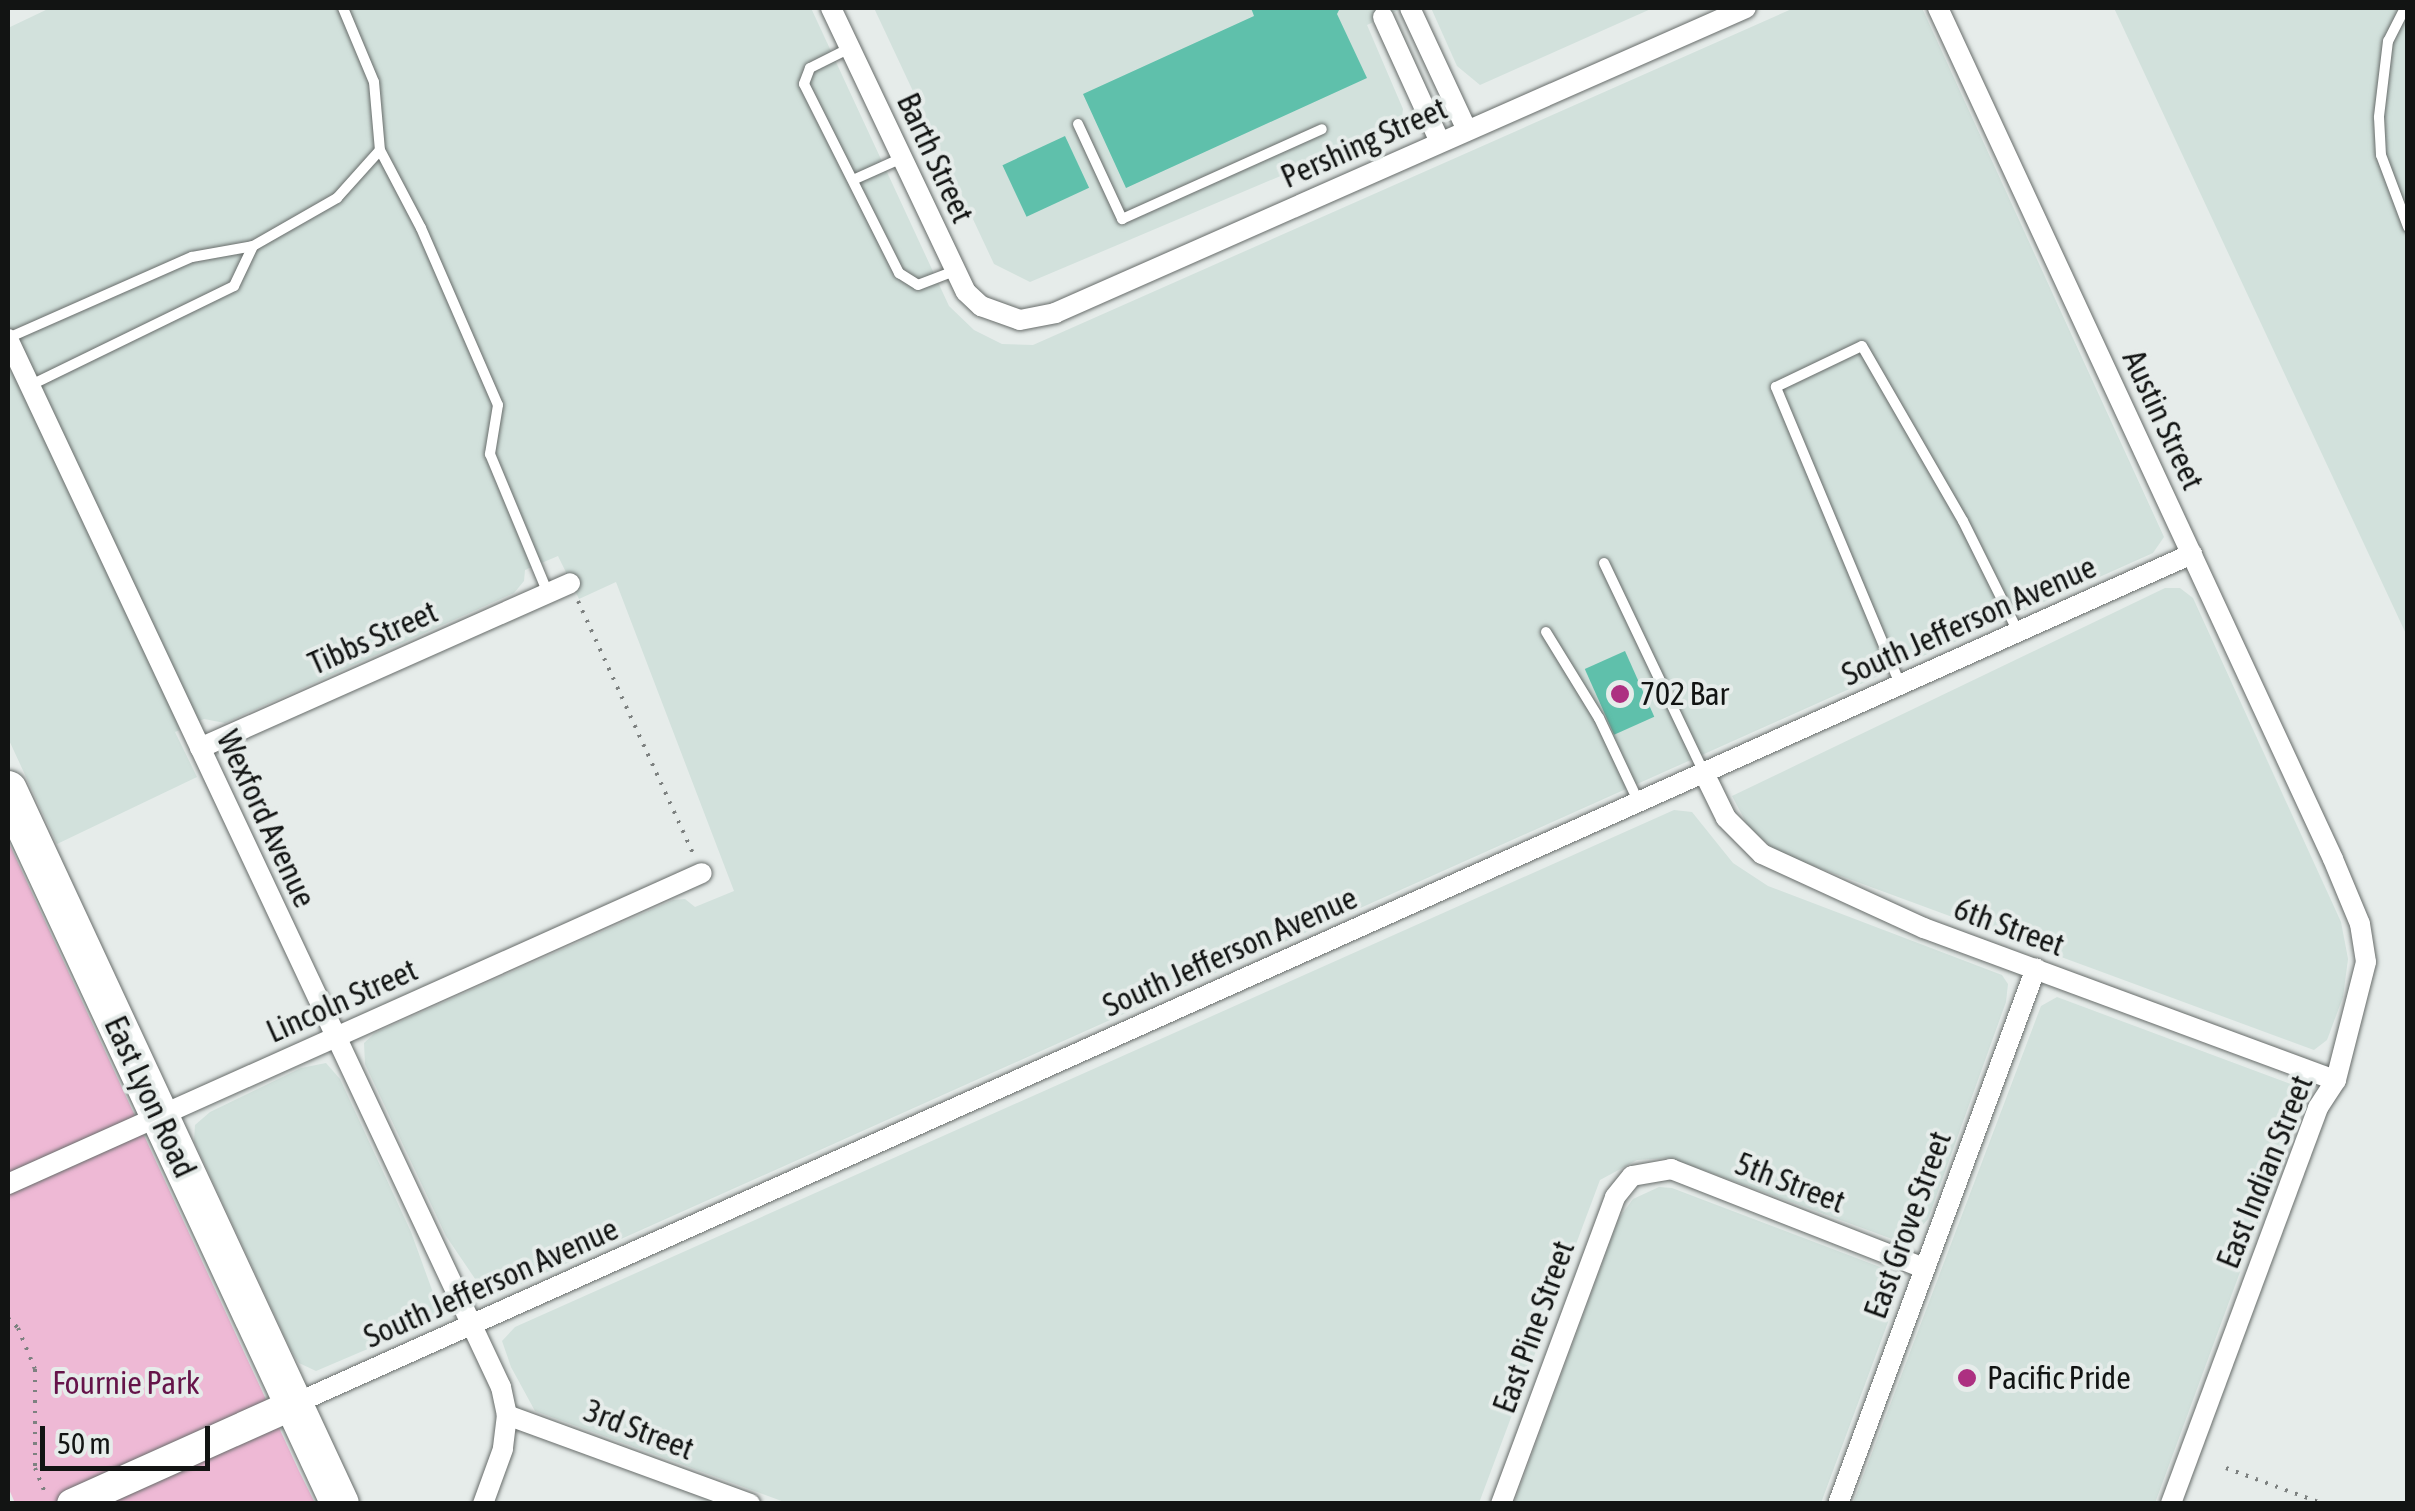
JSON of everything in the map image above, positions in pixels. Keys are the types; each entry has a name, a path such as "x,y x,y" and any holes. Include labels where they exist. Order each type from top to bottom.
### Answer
{"highway":[{"name":"East Lyon Road","path":"8,790 340,1504"}],"street":[{"name":"Barth Street","path":"831,8 966,292 1003,318"},
{"path":"1410,8 1467,130"},
{"name":"Pershing Street","path":"1003,318 1037,320 1056,314 1746,8"},
{"name":"Austin Street","path":"1938,8 2333,858"},
{"path":"1381,12 1440,142"},
{"name":"Wexford Avenue","path":"8,338 472,1324 501,1387 507,1415"},
{"name":"South Jefferson Avenue","path":"292,1405 2192,554"},
{"name":"Tibbs Street","path":"200,748 570,583"},
{"name":"6th Street","path":"1704,772 1726,818 1762,854 1924,928 2336,1080"},
{"name":"East Indian Street","path":"2170,1504 2318,1108 2336,1080 2366,962 2360,924 2333,858"},
{"name":"Lincoln Street","path":"8,1184 702,874"},
{"name":"East Grove Street","path":"1838,1504 2036,968"},
{"name":"5th Street","path":"1632,1176 1672,1169 1923,1268"},
{"name":"East Pine Street","path":"1501,1504 1615,1196 1632,1176"},
{"path":"72,1504 292,1405"},
{"path":"483,1504 503,1449 507,1415"},
{"name":"3rd Street","path":"507,1415 750,1504"}],"lane":[{"path":"343,8 374,82 380,150 420,228 498,405 490,454 548,592"},
{"path":"2405,8 2388,41 2379,117 2381,155 2408,227"},
{"path":"850,48 810,68 804,84 898,272 918,286 955,272"},
{"path":"1078,124 1122,218 1322,128"},
{"path":"8,338 192,256 253,246 337,198 380,150"},
{"path":"853,180 902,158"},
{"path":"30,385 234,286 253,246"},
{"path":"1900,684 1776,387 1862,346 1955,507 2018,632"},
{"path":"1604,563 1704,772"},
{"path":"1546,632 1599,718 1638,802"}],"path":[{"path":"570,583 702,874"},
{"path":"8,1318 18,1328 35,1369 35,1468 50,1504"},
{"path":"2226,1468 2324,1504"}],"shaded area":[{"path":"50,8 811,8 949,306 974,330 1002,344 1033,345 1794,8 1922,8 2164,537 2153,553 496,1295 486,1295 446,1236 365,1064 364,1043 375,1033 673,900 685,899 695,907 734,891 616,582 579,599 558,556 525,570 524,581 514,593 225,723 204,719 175,732 197,777 57,844 8,738 8,28"},
{"path":"874,8 1403,8 1367,25 1403,109 1401,125 1030,282 994,264"},
{"path":"1431,8 1653,8 1480,85 1457,66"},
{"path":"2114,8 2407,8 2407,636 2237,272"},
{"path":"2165,588 2180,588 2193,598 2341,922 2348,959 2343,997 2327,1040 2314,1050 1792,858 1776,851 1748,826 1732,796"},
{"path":"1674,810 1692,812 1733,863 1768,886 2002,975 2008,984 2006,1002 1928,1219 1916,1233 1895,1240 1670,1158 1637,1160 1600,1180 1479,1503 787,1503 535,1411 511,1367 502,1341 515,1327"},
{"path":"2057,997 2296,1086 2304,1098 2155,1503 1853,1503 2041,1006"},
{"path":"326,1063 340,1079 411,1232 440,1312 431,1322 316,1371 299,1363 291,1350 194,1141 195,1125 210,1112 301,1068"},
{"path":"1659,1187 1672,1188 1880,1267 1894,1286 1894,1306 1821,1503 1514,1503 1619,1218 1633,1199"}],"green space":[{"name":"Fournie Park","path":"8,841 315,1503 15,1503 8,1487"}],"building":[{"path":"1251,8 1340,8 1337,14 1367,78 1126,188 1083,94 1254,16"},
{"path":"1065,136 1089,188 1027,217 1002,165"},
{"name":"702 Bar","path":"1625,651 1654,717 1614,735 1585,669"}],"place":[{"name":"702 Bar","path":"1620,694"},
{"name":"Pacific Pride","path":"1967,1378"}]}
